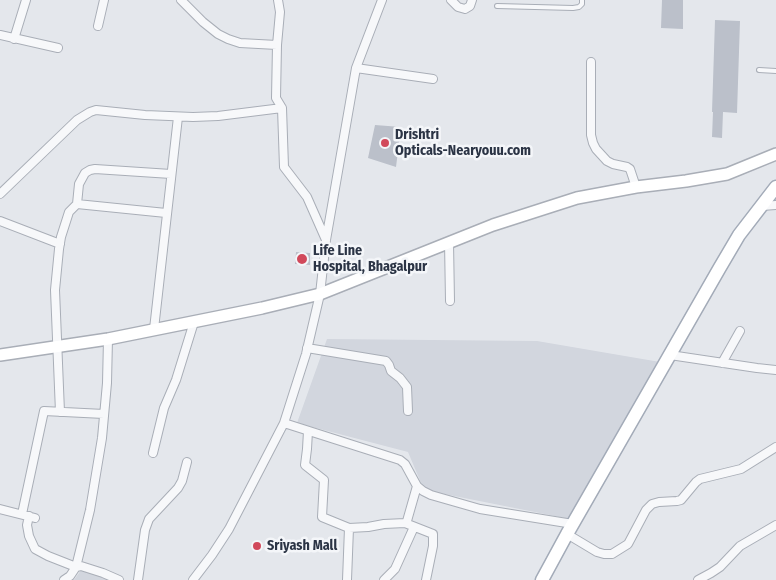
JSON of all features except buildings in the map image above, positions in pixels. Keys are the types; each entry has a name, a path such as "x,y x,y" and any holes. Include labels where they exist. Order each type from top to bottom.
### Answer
{"main road":[{"path":"0,355 108,339 262,308 320,294 493,225 577,198 636,187 727,174 776,154"},
{"path":"542,580 739,234 776,187"}],"street":[{"path":"14,38 26,0"},
{"path":"98,26 104,0"},
{"path":"181,0 203,22 228,40 277,45"},
{"path":"278,0 280,12 276,98 282,108 284,167 307,197 326,240"},
{"path":"194,579 229,529 284,423 307,348 320,294 326,240 356,68 382,0"},
{"path":"451,0 458,7 464,9 470,6 472,0"},
{"path":"0,35 58,48"},
{"path":"591,62 591,135 593,143 607,161 630,169 636,187"},
{"path":"356,68 433,79"},
{"path":"0,194 77,120 96,110 178,117 218,116 282,108"},
{"path":"154,329 178,117"},
{"path":"60,412 55,290 60,244 69,212 77,204 80,184 85,173 95,169 171,174"},
{"path":"77,204 166,213"},
{"path":"762,206 776,205"},
{"path":"0,221 60,244"},
{"path":"450,242 450,301"},
{"path":"154,453 164,408 176,380 194,322"},
{"path":"722,363 740,331"},
{"path":"64,580 70,576 76,567 90,510 102,438 107,383 108,339"},
{"path":"307,348 386,361 391,371 400,378 407,388 408,411"},
{"path":"670,355 776,370"},
{"path":"104,414 44,411 27,525 29,536 35,549 76,567 81,566 119,580"},
{"path":"284,423 400,460 405,464 417,486 423,492 480,509 570,529 598,552 604,554 612,554 628,544 646,510 652,504 677,502 684,498 700,479 741,469 776,447"},
{"path":"308,431 305,465 324,480 322,517 349,528 405,523 433,534 433,546 426,580"},
{"path":"138,580 145,530 149,518 178,488 187,462"},
{"path":"405,523 408,521 417,486"},
{"path":"0,509 29,516"},
{"path":"698,580 720,567 740,546 776,526"},
{"path":"384,580 395,569 414,527"},
{"path":"347,580 349,528"}],"lane":[{"path":"497,6 579,8 582,0"},
{"path":"759,70 776,70"}],"shaded area":[{"path":"327,339 537,341 660,362 570,519 424,490 408,452 297,423"},
{"path":"84,566 113,580 74,580"}],"place":[{"name":"Drishtri Opticals-Nearyouu.com","path":"385,143"},
{"name":"Life Line Hospital, Bhagalpur","path":"302,259"},
{"name":"Sriyash Mall","path":"257,546"}]}
